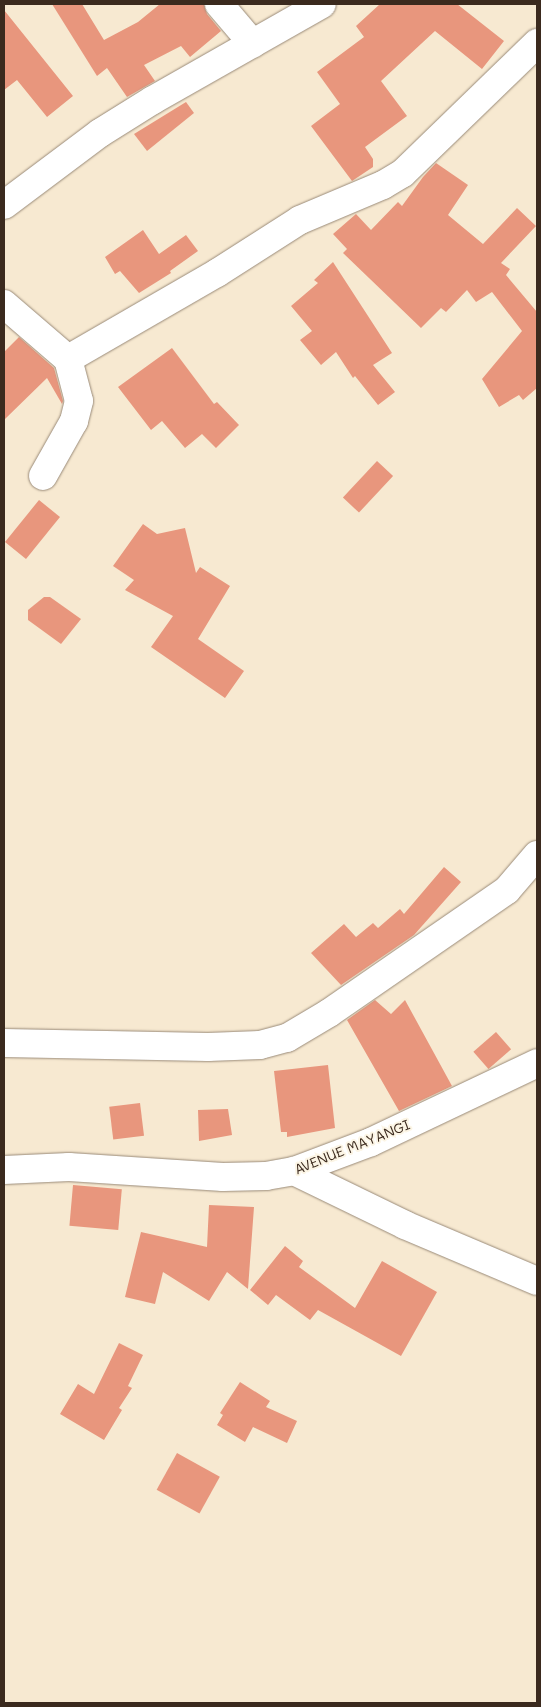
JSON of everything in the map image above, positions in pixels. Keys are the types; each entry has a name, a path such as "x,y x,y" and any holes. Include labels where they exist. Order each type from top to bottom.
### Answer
{"street":[{"path":"219,4 253,44"},
{"path":"4,205 100,133 153,100 322,4"},
{"path":"68,359 217,273 300,220 383,185 403,173 537,43"},
{"path":"4,304 68,359 79,401 78,411 43,476"},
{"path":"4,1043 208,1047 260,1045 286,1038 329,1013 507,890 537,855"},
{"name":"AVENUE MAYANGI","path":"4,1170 69,1167 223,1177 266,1176 294,1171 371,1142 537,1063"},
{"path":"294,1171 387,1218 537,1281"}],"building":[{"path":"52,4 82,4 104,40 138,22 160,4 204,4 207,14 221,31 190,57 181,46 144,65 155,81 127,97 107,68 97,76"},
{"path":"380,4 457,4 504,41 482,69 435,31 381,81 407,116 365,147 373,159 373,167 352,181 311,126 340,104 317,72 364,37 356,26"},
{"path":"4,10 73,96 47,117 17,80 4,90"},
{"path":"186,102 194,113 147,151 134,134"},
{"path":"436,163 468,185 448,215 483,244 517,208 536,226 501,263 510,269 506,275 537,312 537,388 523,400 519,395 499,407 482,379 522,331 492,292 476,302 467,290 446,312 441,308 421,328 343,253 347,249 333,234 356,214 371,230 398,202 402,206 423,177"},
{"path":"143,230 159,254 186,235 198,251 170,271 171,273 139,293 120,271 115,274 105,257"},
{"path":"333,262 392,353 373,365 395,392 378,405 355,376 353,378 336,352 321,365 300,340 312,331 291,306 318,283 314,280"},
{"path":"19,337 54,368 63,401 62,404 47,378 4,420 4,352"},
{"path":"172,348 214,404 217,402 239,425 216,448 202,434 185,448 162,421 151,430 118,387"},
{"path":"377,461 393,476 359,513 343,498"},
{"path":"39,500 60,517 26,559 5,542"},
{"path":"143,524 157,534 185,528 196,573 200,567 230,586 198,639 244,671 225,698 151,647 173,616 125,590 134,580 113,566"},
{"path":"44,597 50,597 81,619 61,644 28,620 28,610"},
{"path":"444,867 461,882 414,935 341,985 311,953 344,924 356,937 373,923 378,928 400,909 404,914"},
{"path":"375,1000 391,1014 405,1000 452,1086 399,1111 347,1020"},
{"path":"496,1032 511,1049 488,1069 473,1052"},
{"path":"328,1065 335,1128 287,1137 287,1132 281,1132 274,1071"},
{"path":"140,1103 144,1136 113,1140 109,1107"},
{"path":"228,1109 232,1135 199,1141 198,1110"},
{"path":"73,1185 122,1189 118,1230 69,1226"},
{"path":"209,1205 254,1207 248,1289 227,1272 209,1301 163,1272 155,1304 125,1297 141,1232 207,1247"},
{"path":"285,1246 303,1261 299,1267 355,1308 382,1261 437,1292 401,1356 318,1310 310,1320 276,1295 268,1305 250,1290"},
{"path":"119,1343 143,1355 128,1386 132,1388 119,1408 122,1410 104,1440 60,1414 78,1384 94,1394"},
{"path":"240,1382 270,1401 266,1407 297,1421 287,1443 253,1427 245,1442 217,1425 223,1415 220,1413"},
{"path":"177,1453 220,1477 199,1513 157,1490"}]}
